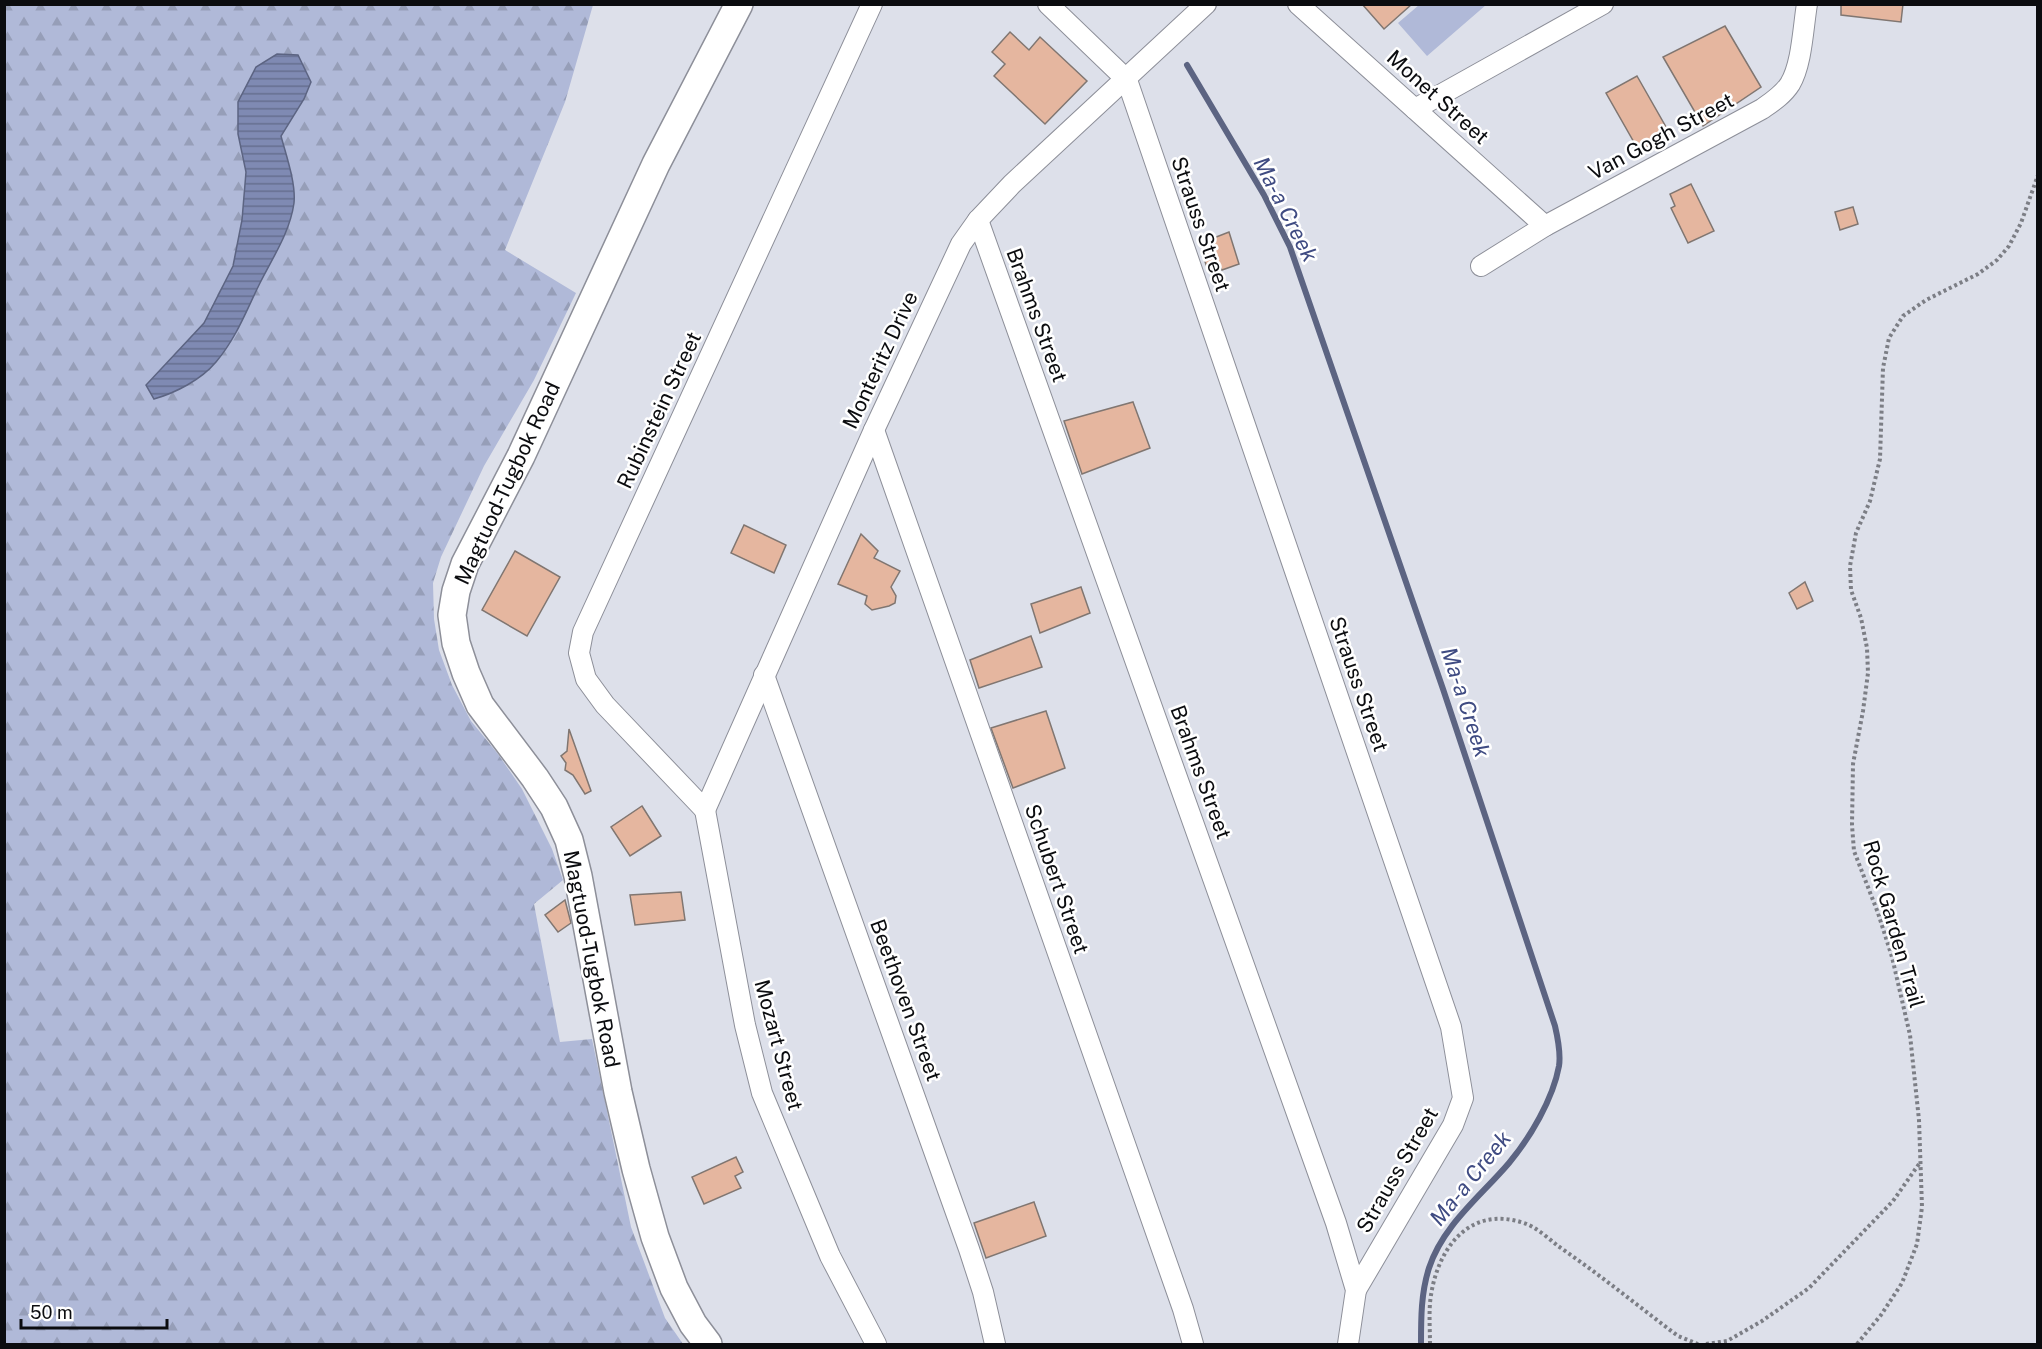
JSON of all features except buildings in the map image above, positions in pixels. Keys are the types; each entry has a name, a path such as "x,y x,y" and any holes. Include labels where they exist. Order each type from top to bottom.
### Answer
{"main road":[{"name":"Magtuod-Tugbok Road","path":"708,1344 693,1324 674,1288 655,1236 636,1169 618,1092 578,876 568,840 554,807 480,705 456,643 452,615 456,591 465,564 521,456 656,164 739,4"}],"street":[{"name":"Rubinstein Street","path":"705,810 605,705 586,679 579,653 583,632 872,4"},
{"path":"1048,4 1127,80"},
{"name":"Monteritz Drive","path":"705,810 874,430 961,244 978,220 1012,184 1127,80 1206,4"},
{"name":"Monet Street","path":"1298,4 1545,226"},
{"path":"1415,109 1603,4"},
{"name":"Van Gogh Street","path":"1481,266 1545,226 1762,110 1790,83 1797,68 1807,4"},
{"name":"Strauss Street","path":"1127,80 1451,1027 1459,1065 1463,1098 1453,1125 1356,1290"},
{"name":"Brahms Street","path":"978,220 1336,1223 1356,1290 1348,1344"},
{"name":"Schubert Street","path":"874,430 1183,1309 1193,1344"},
{"name":"Beethoven Street","path":"764,675 969,1249 983,1292 995,1344"},
{"name":"Mozart Street","path":"705,810 746,1025 762,1093 830,1256 876,1344"}],"path":[{"name":"Rock Garden Trail","path":"1857,1344 1881,1316 1902,1283 1917,1244 1922,1207 1915,1075 1910,1035 1901,991 1878,913 1854,851 1853,764 1868,673 1867,648 1861,618 1851,590 1850,566 1856,533 1870,501 1880,459 1882,368 1889,338 1903,316 1926,300 1978,274 1997,260 2009,246 2021,223 2031,199 2037,175"},
{"path":"1706,1344 1727,1341 1762,1321 1809,1288 1893,1201 1919,1163"},
{"path":"1430,1344 1430,1303 1437,1270 1446,1252 1469,1226 1495,1217 1526,1223 1678,1336 1698,1344"}],"green space":[{"path":"5,5 593,5 565,102 505,250 576,293 534,380 484,466 441,557 433,583 434,619 439,650 452,685 471,721 522,789 552,849 563,880 534,904 560,1042 592,1039 631,1227 665,1318 683,1344 5,1344"},
{"path":"1419,5 1486,5 1427,56 1398,23"}],"shaded area":[{"path":"277,54 298,55 311,82 304,99 281,136 294,187 294,203 289,224 241,324 223,353 210,369 195,380 154,399 146,385 204,323 233,266 242,220 246,172 238,134 238,102 256,67"}],"waterway":[{"name":"Ma-a Creek","path":"1187,65 1264,195 1290,247 1443,689 1555,1026 1558,1041 1560,1061 1556,1079 1546,1105 1532,1130 1509,1163 1453,1225 1435,1252 1424,1287 1421,1344"}]}
